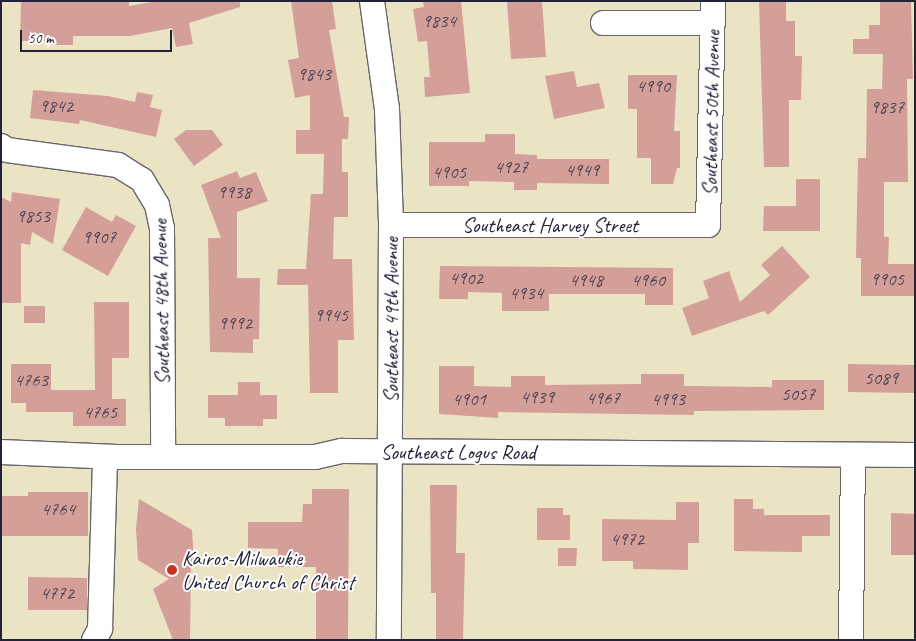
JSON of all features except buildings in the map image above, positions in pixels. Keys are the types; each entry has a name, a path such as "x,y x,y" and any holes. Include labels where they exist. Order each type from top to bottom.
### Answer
{"street":[{"name":"Southeast 49th Avenue","path":"372,1 387,109 391,225 389,640"},
{"path":"604,23 713,12"},
{"name":"Southeast 50th Avenue","path":"708,225 713,12"},
{"name":"Southeast 48th Avenue","path":"1,146 7,150 118,165 142,180 157,205 162,228 163,457"},
{"name":"Southeast Harvey Street","path":"391,225 708,225"},
{"name":"Southeast Logus Road","path":"1,452 105,457 315,457 342,451 915,455"},
{"path":"851,640 853,454"},
{"path":"94,640 100,629 105,457"}],"place":[{"name":"Kairos-Milwaukie United Church of Christ","path":"172,570"}]}
